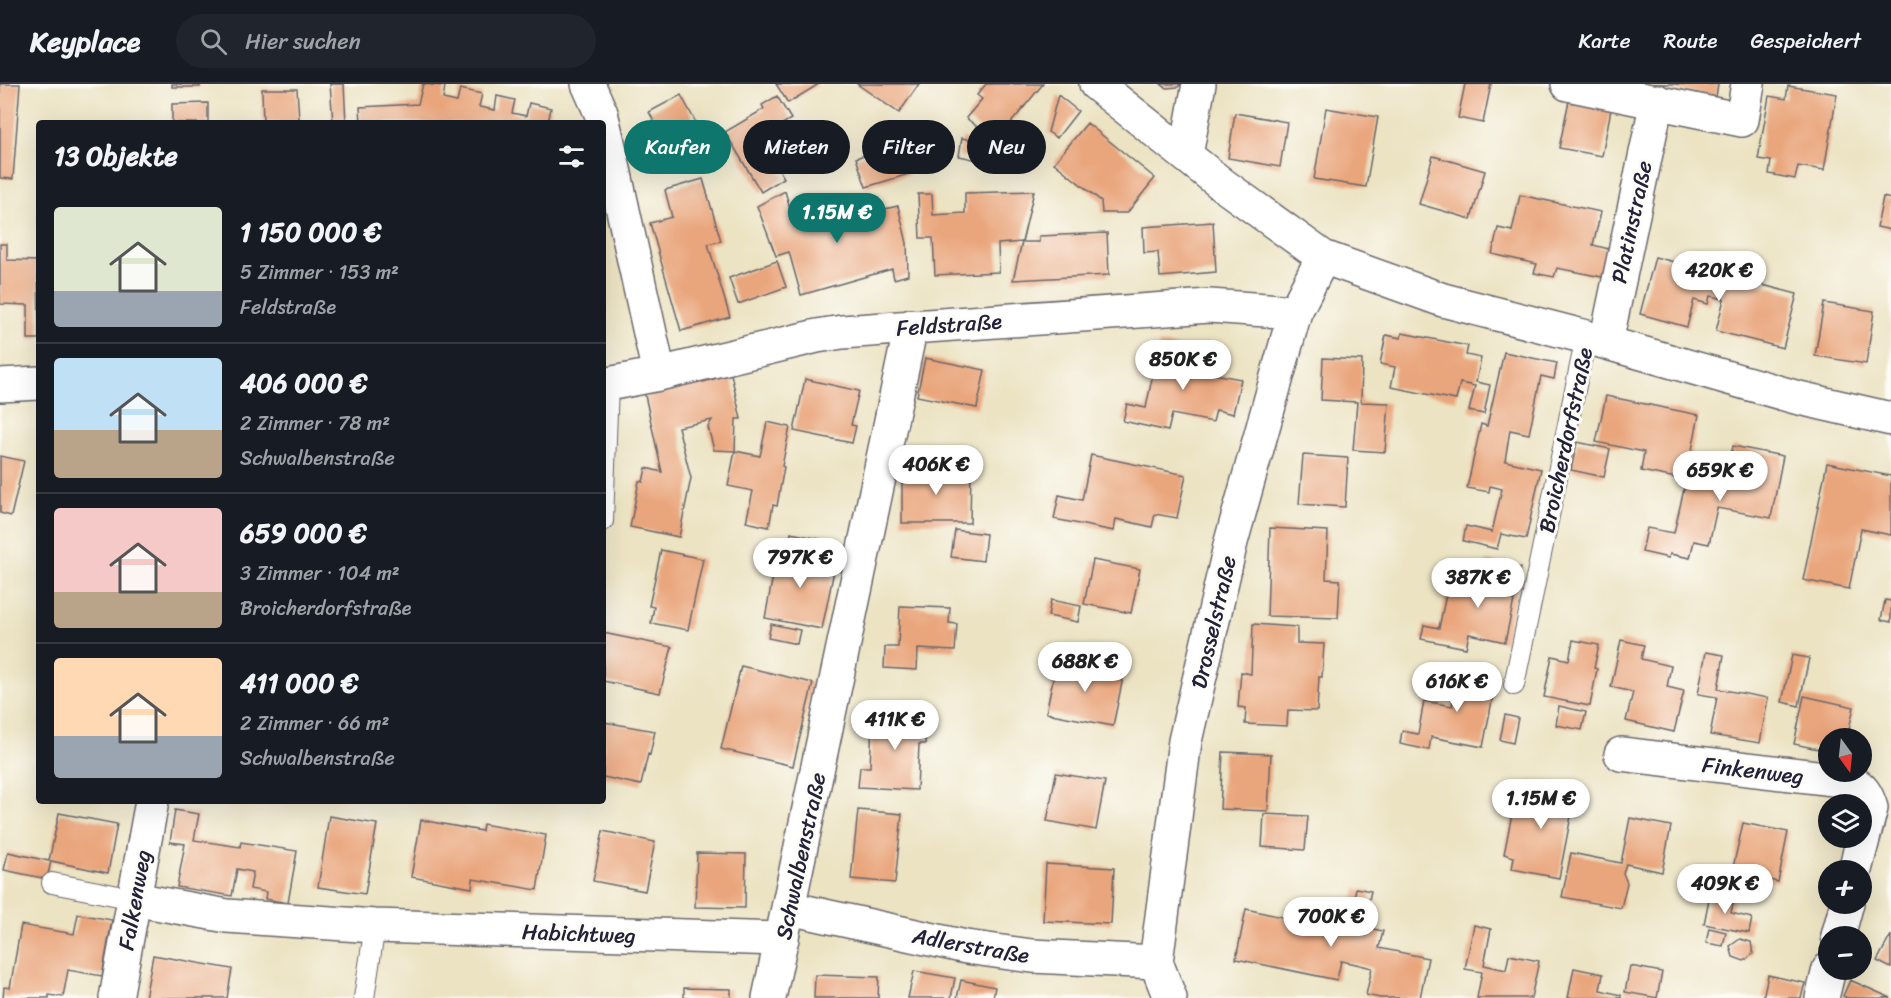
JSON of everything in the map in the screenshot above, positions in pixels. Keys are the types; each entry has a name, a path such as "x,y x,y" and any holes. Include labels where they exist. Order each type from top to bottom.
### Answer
{"street":[{"path":"588,84 602,120"},
{"name":"Broicherdorfstraße","path":"1096,84 1223,185 1323,256 1443,300 1596,340 1795,397 1891,419"},
{"path":"1186,154 1199,84"},
{"path":"1568,84 1742,120 1748,84"},
{"name":"Platinstraße","path":"1596,340 1657,101"},
{"path":"606,153 613,209 659,375"},
{"name":"Drosselstraße","path":"1170,998 1156,962 1185,741 1231,542 1295,312 1323,256"},
{"name":"Feldstraße","path":"606,385 659,375 817,336 842,332 1209,306 1295,312"},
{"name":"Schwalbenstraße","path":"769,998 911,326"},
{"path":"0,385 36,383"},
{"name":"Finkenweg","path":"1621,754 1850,781 1863,790 1881,813"},
{"name":"Falkenweg","path":"116,998 151,804"},
{"path":"1860,860 1881,813"},
{"name":"Habichtweg","path":"134,899 227,916 375,926 786,923"},
{"name":"Adlerstraße","path":"786,923 1032,956 1156,962"},
{"path":"1822,998 1826,980"}],"lane":[{"name":"Broicherdorfstraße","path":"1514,685 1596,340"},
{"path":"52,883 134,899"},
{"path":"364,998 375,926"}],"building":[{"path":"0,84 20,84 13,179 0,178"},
{"path":"172,84 200,84 200,87 172,87"},
{"path":"330,84 344,84 346,120 333,120"},
{"path":"423,84 445,86 443,99 457,102 460,89 482,94 479,107 495,110 497,96 515,100 512,113 526,116 529,103 551,108 549,120 361,120 360,107 418,104"},
{"path":"776,84 819,84 788,103"},
{"path":"857,84 919,84 899,113"},
{"path":"986,84 1043,84 1013,120 969,120 966,118 982,99 977,95"},
{"path":"1161,84 1181,84 1178,87 1166,88"},
{"path":"1465,84 1491,84 1483,123 1458,118"},
{"path":"1651,84 1718,84 1716,97"},
{"path":"1788,86 1837,94 1824,170 1798,166 1795,179 1769,174 1771,161 1758,159 1769,96 1786,99"},
{"path":"262,89 297,89 300,120 263,120"},
{"path":"1571,91 1613,99 1602,156 1559,148"},
{"path":"681,95 695,120 653,120 649,112"},
{"path":"1058,95 1078,111 1057,138 1048,132"},
{"path":"777,96 791,119 745,120 764,109 762,105"},
{"path":"208,103 208,120 172,120 172,104"},
{"path":"1326,108 1378,117 1366,187 1314,179"},
{"path":"1235,113 1287,122 1280,167 1228,158"},
{"path":"743,121 743,162 731,142 731,128"},
{"path":"1087,123 1155,178 1127,213 1102,213 1101,201 1054,163"},
{"path":"962,138 967,139 967,158 959,156"},
{"path":"862,156 862,174 909,174 866,187 856,158"},
{"path":"1433,156 1485,171 1471,219 1419,204"},
{"path":"750,174 782,174 784,178 761,192"},
{"path":"703,179 721,241 708,244 730,317 681,331 650,223 672,217 665,190"},
{"path":"785,191 795,226 875,204 876,211 898,206 907,243 908,275 894,279 892,269 801,295 789,252 776,256 757,206"},
{"path":"1034,191 1022,242 998,244 999,272 935,275 933,238 920,238 918,194 932,194 933,215 965,213 965,193"},
{"path":"1520,195 1601,212 1593,245 1609,249 1602,277 1557,268 1554,277 1534,273 1537,264 1492,254 1498,228 1512,231"},
{"path":"1883,197 1891,199 1891,230 1877,227"},
{"path":"1213,222 1216,272 1160,277 1158,252 1144,253 1143,227"},
{"path":"1107,233 1109,275 1013,280 1022,242 1039,242 1039,236"},
{"path":"0,244 7,244 7,260 36,261 36,339 28,339 28,305 0,304"},
{"path":"1655,257 1797,294 1783,348 1716,331 1724,299 1710,296 1708,304 1694,300 1687,327 1640,314"},
{"path":"777,261 786,287 738,304 729,278"},
{"path":"1824,303 1874,311 1866,364 1815,356"},
{"path":"1402,333 1468,346 1466,355 1481,358 1476,382 1490,385 1484,414 1469,411 1475,386 1460,383 1456,400 1391,387 1395,367 1380,364 1386,335 1401,338"},
{"path":"1159,343 1196,351 1192,370 1241,379 1233,414 1216,410 1213,422 1172,414 1168,431 1123,421 1127,404 1146,408"},
{"path":"1504,352 1557,363 1554,379 1541,376 1529,434 1510,430 1505,461 1541,469 1526,539 1501,534 1497,549 1463,541 1466,526 1492,532 1502,489 1490,486 1489,492 1467,488 1481,424 1487,426"},
{"path":"925,358 985,370 977,408 917,396"},
{"path":"1323,358 1362,360 1361,402 1389,403 1385,452 1353,450 1357,402 1321,400"},
{"path":"731,374 741,419 736,419 735,451 714,450 708,427 712,420 678,427 691,478 679,537 630,527 639,481 643,482 646,468 662,472 644,391 702,378 703,382"},
{"path":"805,379 859,391 851,425 856,426 852,443 794,431"},
{"path":"1606,396 1699,415 1686,480 1641,471 1644,452 1596,442"},
{"path":"767,422 790,427 777,506 773,505 769,527 746,522 753,491 728,486 735,451 760,456"},
{"path":"1577,442 1610,449 1604,477 1571,470"},
{"path":"1733,446 1783,456 1771,518 1717,508 1709,544 1694,541 1690,558 1670,554 1669,558 1642,552 1647,528 1674,533 1686,480 1724,488"},
{"path":"1091,455 1186,475 1177,518 1155,514 1152,527 1116,519 1114,531 1054,519 1059,495 1082,500"},
{"path":"1303,455 1348,458 1345,507 1299,504"},
{"path":"0,456 24,461 11,516 0,513"},
{"path":"1827,463 1891,476 1891,535 1861,529 1849,589 1803,580"},
{"path":"912,464 919,469 971,469 970,523 902,523 902,476"},
{"path":"1270,528 1328,531 1326,579 1340,580 1338,618 1267,616"},
{"path":"955,530 986,534 983,561 951,557"},
{"path":"791,533 820,539 818,552 789,546"},
{"path":"778,549 836,561 822,629 765,618"},
{"path":"661,550 703,559 688,630 651,623 654,607 649,606"},
{"path":"1093,560 1140,569 1131,613 1084,604"},
{"path":"1487,561 1521,568 1505,642 1469,634 1466,648 1421,639 1424,625 1439,628 1448,585 1481,592"},
{"path":"1051,600 1081,606 1078,622 1048,616"},
{"path":"1885,600 1891,601 1891,622 1881,620"},
{"path":"900,606 950,608 949,623 957,624 955,651 918,649 917,670 884,668 885,647 898,647"},
{"path":"771,624 800,630 797,644 768,638"},
{"path":"1253,624 1297,627 1297,643 1324,644 1317,711 1288,710 1287,726 1245,724 1246,708 1238,707 1241,672 1251,674"},
{"path":"606,634 672,647 660,693 606,682"},
{"path":"1573,640 1599,645 1590,706 1544,697 1552,656 1569,660"},
{"path":"1621,640 1644,645 1641,659 1671,666 1667,687 1684,691 1674,732 1626,721 1633,692 1611,687"},
{"path":"1706,652 1724,655 1718,689 1768,698 1760,743 1710,735 1717,697 1698,694"},
{"path":"1792,655 1809,658 1799,706 1782,702"},
{"path":"1057,660 1124,673 1113,726 1046,713"},
{"path":"1460,665 1493,672 1490,690 1494,691 1483,747 1431,737 1429,750 1400,744 1402,731 1418,734 1424,701 1452,706"},
{"path":"741,666 813,683 793,766 721,749"},
{"path":"1804,696 1854,707 1849,728 1818,728 1818,749 1794,744"},
{"path":"906,706 922,707 921,726 926,727 925,744 919,744 917,790 858,787 860,767 870,767 872,723 888,724 888,708 906,709"},
{"path":"1559,706 1586,712 1582,730 1556,725"},
{"path":"1505,715 1518,718 1513,743 1500,740"},
{"path":"606,722 655,731 641,785 606,778"},
{"path":"1223,752 1271,754 1268,811 1220,809"},
{"path":"1056,773 1105,781 1096,830 1047,821"},
{"path":"1529,781 1576,790 1559,878 1512,869 1514,857 1504,854 1514,804 1524,805"},
{"path":"175,810 199,814 194,840 240,847 241,842 297,851 288,903 265,899 266,892 250,889 253,872 237,869 232,896 177,887 185,844 170,842"},
{"path":"858,810 902,814 895,883 851,879"},
{"path":"59,813 117,824 108,873 51,861 47,879 4,870 8,852 49,861"},
{"path":"1264,814 1308,816 1305,850 1262,847"},
{"path":"329,816 377,824 365,894 318,887"},
{"path":"1630,818 1671,826 1662,872 1626,864 1623,873 1627,883 1621,908 1562,897 1571,853 1621,863"},
{"path":"421,820 482,831 483,824 546,835 537,890 473,879 472,888 411,877"},
{"path":"1743,823 1788,832 1778,882 1732,872"},
{"path":"603,831 655,842 645,891 593,881"},
{"path":"697,853 746,854 745,908 695,907"},
{"path":"1046,864 1114,868 1111,924 1043,921"},
{"path":"1356,888 1371,891 1363,927 1383,931 1379,948 1428,958 1420,998 1380,998 1366,995 1372,968 1356,964 1341,961 1337,980 1236,959 1246,909 1295,920 1299,904 1351,914"},
{"path":"1710,894 1734,899 1731,913 1752,918 1749,933 1704,924"},
{"path":"78,914 112,920 102,976 68,970 63,997 49,995 49,998 3,998 4,987 10,988 21,925 74,934"},
{"path":"1474,925 1491,929 1484,965 1506,970 1509,955 1539,961 1531,998 1477,998 1482,972 1465,969"},
{"path":"1709,928 1726,932 1723,946 1706,943"},
{"path":"1891,935 1891,968 1877,961"},
{"path":"1740,939 1751,942 1753,954 1744,961 1733,957 1730,946"},
{"path":"153,955 232,969 227,998 145,998"},
{"path":"1630,966 1662,972 1657,998 1625,992"},
{"path":"1574,968 1603,974 1600,990 1621,995 1621,998 1568,998"},
{"path":"914,971 955,978 951,998 908,998"},
{"path":"815,975 879,977 878,998 814,998"},
{"path":"1768,975 1805,983 1801,998 1763,998"},
{"path":"961,980 995,987 993,998 957,998"},
{"path":"1850,980 1891,998 1847,998 1843,996"},
{"path":"684,988 731,989 731,998 684,998"}]}
